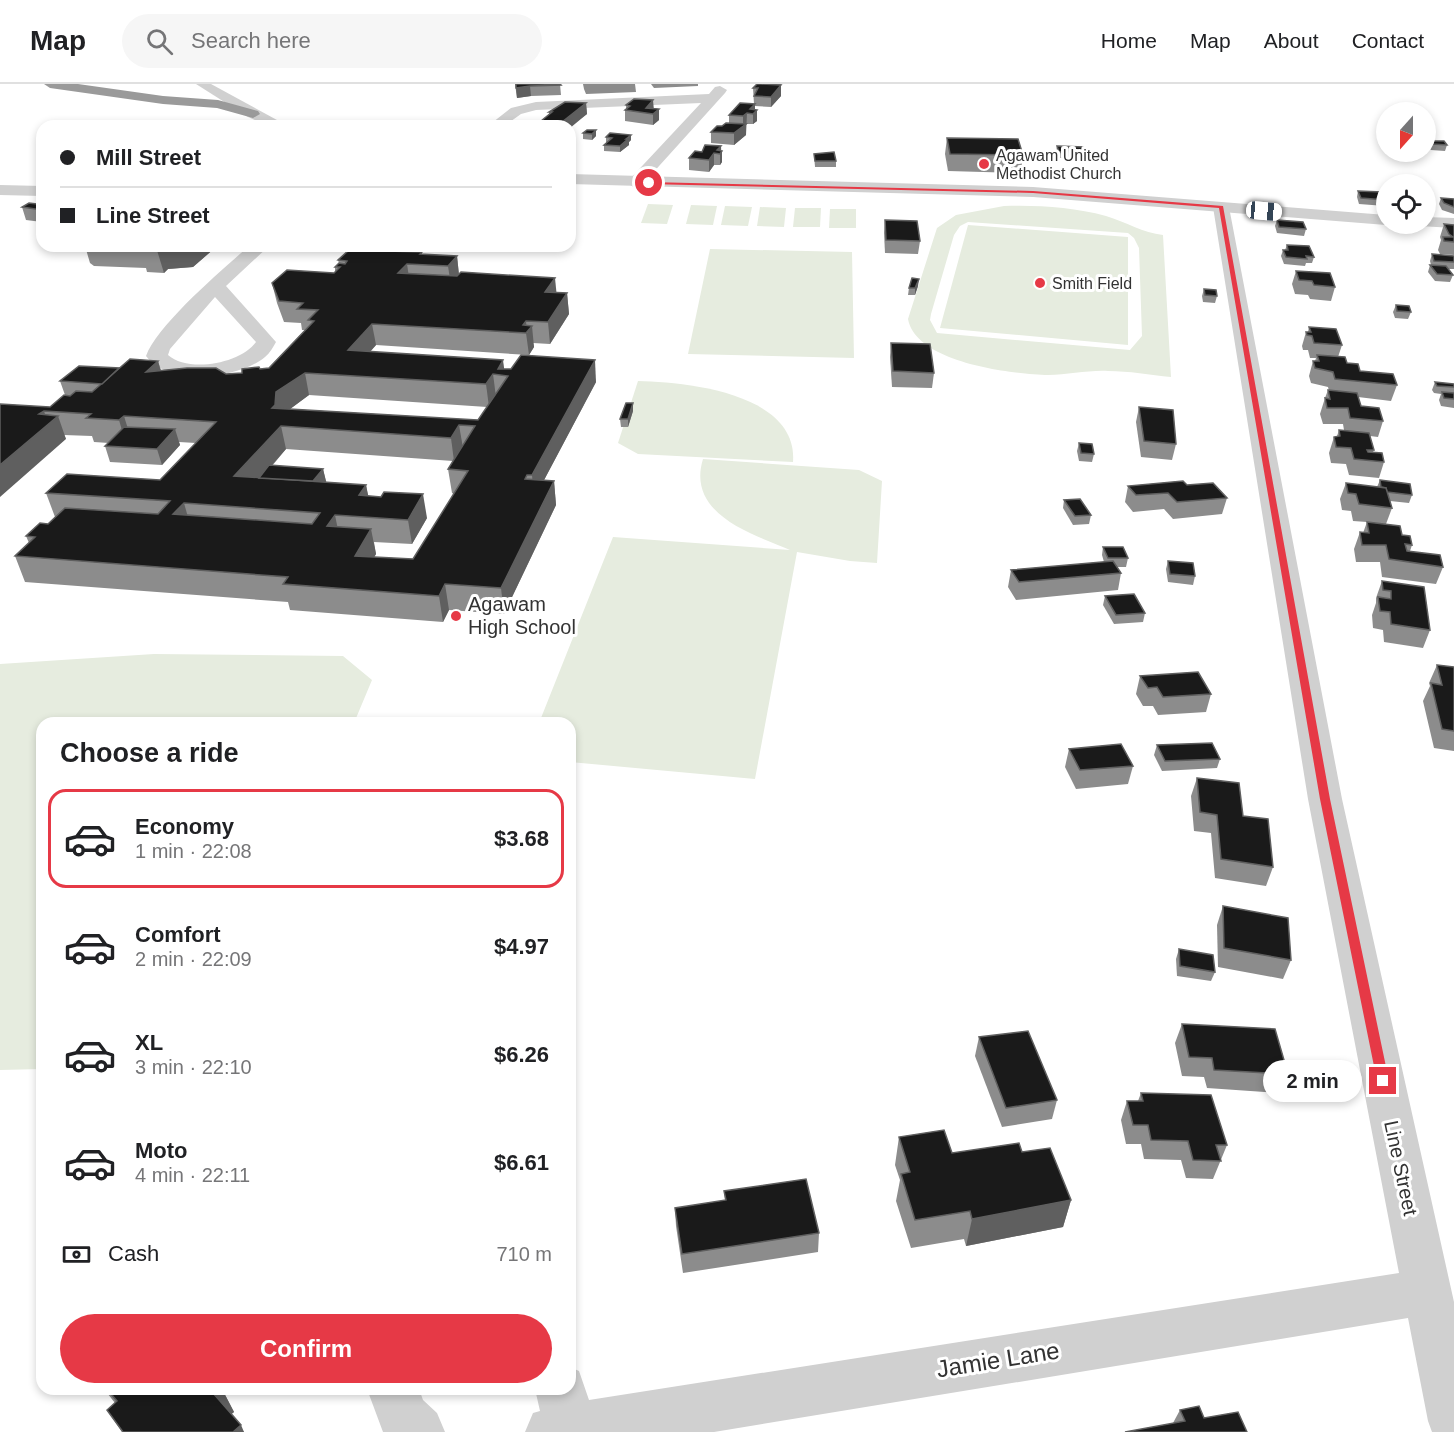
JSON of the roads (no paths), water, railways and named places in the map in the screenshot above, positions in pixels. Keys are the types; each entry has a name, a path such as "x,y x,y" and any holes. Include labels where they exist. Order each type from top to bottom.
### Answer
{"highway":[{"path":"50,84 163,100 218,104 253,114"}],"street":[{"path":"202,84 267,120"},
{"path":"635,183 725,84"},
{"path":"503,120 516,111 536,106 712,98"},
{"path":"576,179 635,183 1033,192 1376,219"},
{"path":"0,190 36,191"},
{"name":"Line Street","path":"1221,207 1325,799 1454,1421"},
{"path":"1436,222 1454,223"},
{"path":"215,286 263,337 266,342 263,349 244,361 216,368 186,369 160,361 157,353 160,347 215,286 253,252"},
{"name":"Jamie Lane","path":"561,1417 1426,1292"},
{"path":"395,1395 401,1413 418,1432"}],"place":[{"name":"Agawam United Methodist Church","path":"984,164"},
{"name":"Smith Field","path":"1040,283"},
{"name":"Agawam High School","path":"456,616"}]}
